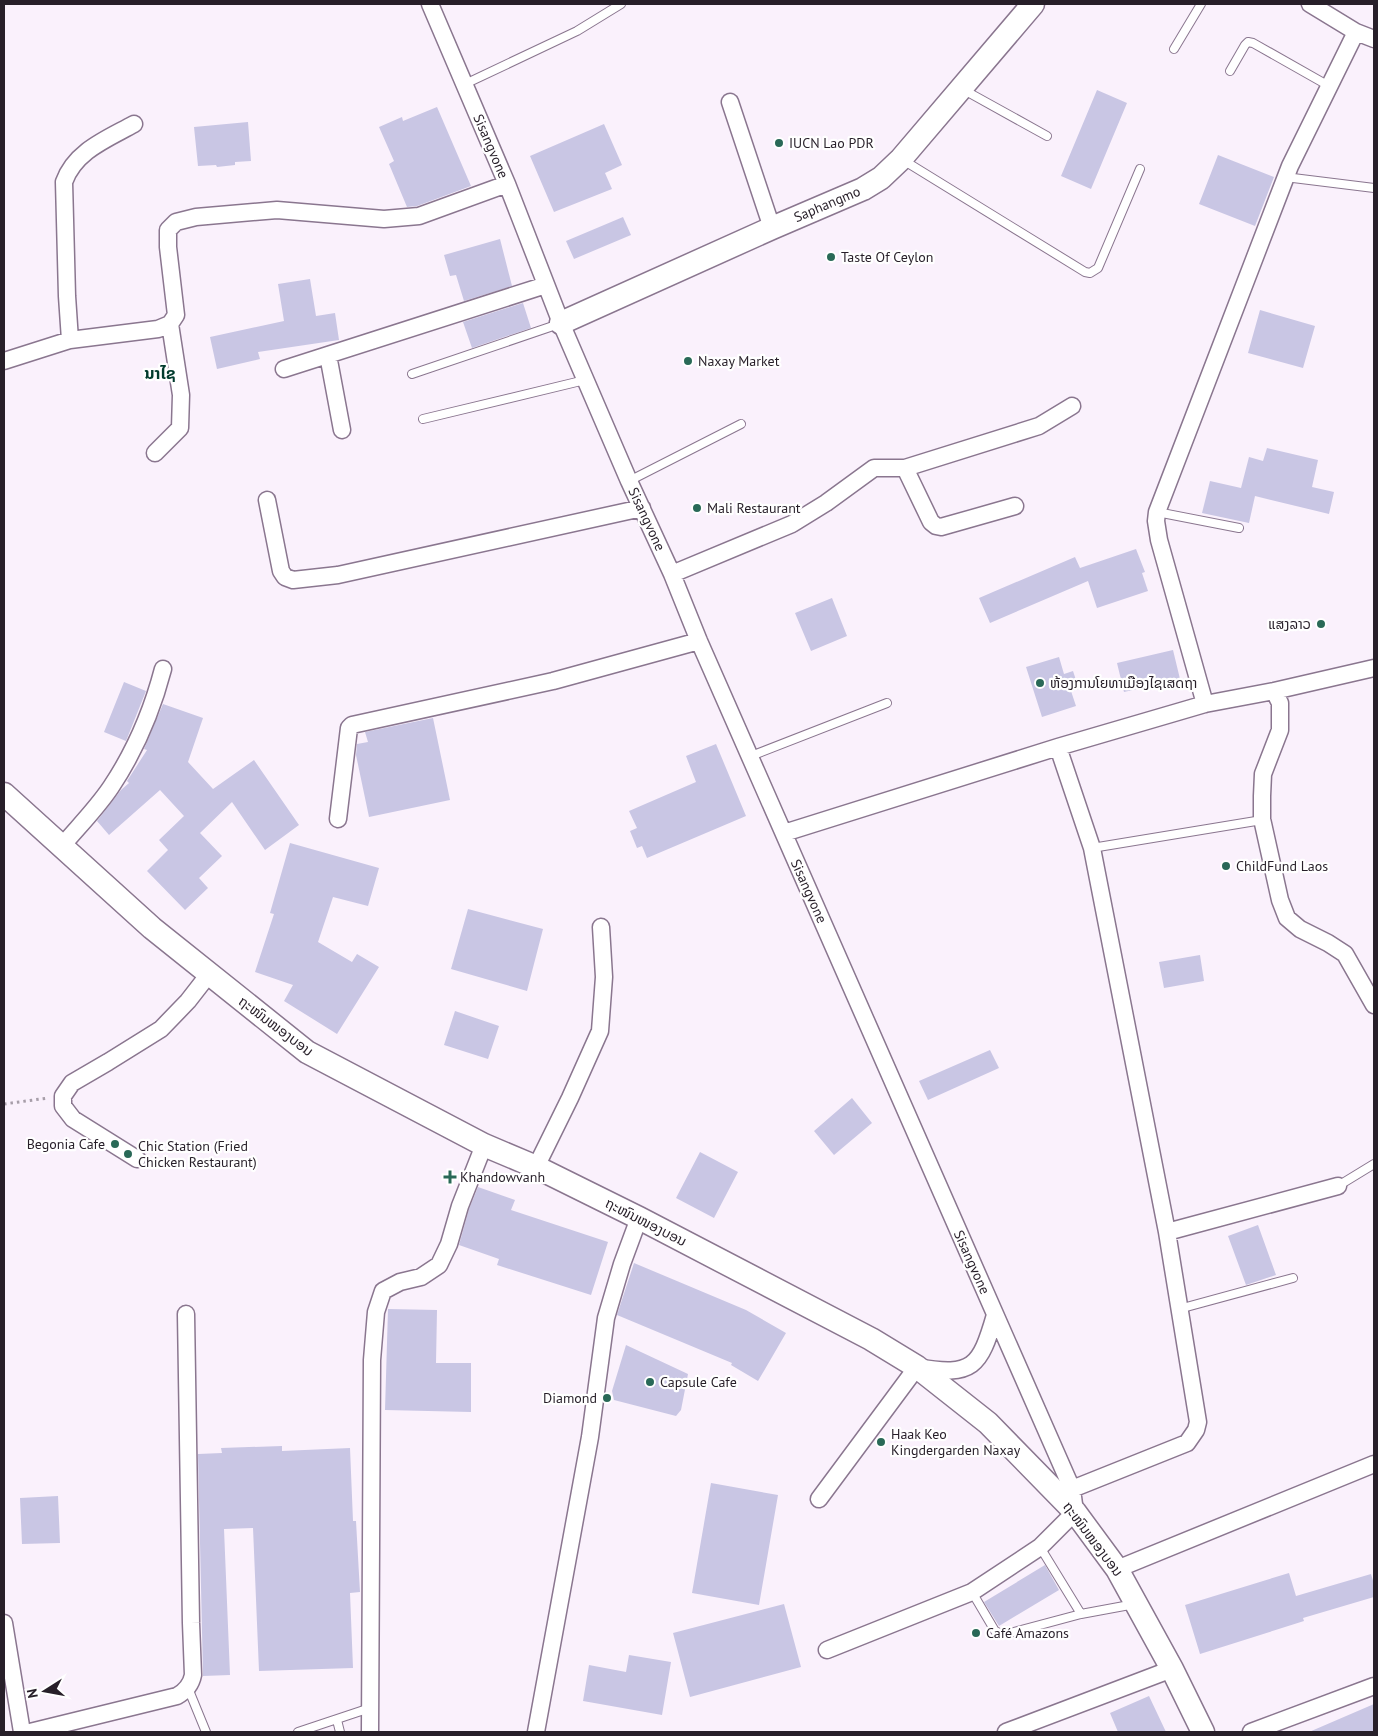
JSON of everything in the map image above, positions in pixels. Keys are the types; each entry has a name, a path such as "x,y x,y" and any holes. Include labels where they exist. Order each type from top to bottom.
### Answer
{"street":[{"name":"Sisangvone","path":"430,4 507,184 585,380 672,574 699,641 1072,1489 1076,1512"},
{"name":"Saphangmo","path":"561,323 863,189 880,178 901,159 1033,4"},
{"path":"1310,4 1356,32 1374,39"},
{"path":"1205,704 1159,540 1156,521 1157,512 1285,177 1356,32"},
{"path":"730,102 772,228"},
{"path":"70,340 66,287 64,182 68,172 86,151 134,124"},
{"path":"4,361 70,340 158,329 170,324 176,315 168,247 168,230 176,222 196,217 278,210 384,219 419,216 507,184"},
{"path":"284,369 546,285"},
{"path":"155,453 180,428 181,395 170,324"},
{"path":"328,355 342,430"},
{"path":"672,574 792,524 826,503 874,468 905,468 1039,426 1072,406"},
{"path":"905,468 931,522 936,526 942,527 1015,506"},
{"path":"267,500 281,571 285,577 293,580 338,575 642,508"},
{"path":"338,819 349,728 352,724 553,682 699,641"},
{"path":"784,833 1058,747 1205,704 1274,691 1374,668"},
{"path":"62,846 110,788 140,736 157,692 163,669"},
{"path":"1274,691 1280,703 1280,730 1263,774 1262,820 1280,900 1287,918 1300,929 1345,954 1374,1005"},
{"path":"1058,747 1092,848 1166,1232 1198,1422 1192,1437 1187,1443 1072,1489"},
{"name":"ຖະໜົນໜອງບອນ","path":"5,796 152,928 307,1052 484,1145 536,1167 639,1218 871,1339 917,1367 988,1423 1076,1512 1117,1569 1172,1669 1203,1732"},
{"path":"536,1167 600,1031 604,977 601,927"},
{"path":"137,1159 73,1119 63,1106 63,1096 72,1083 161,1029 188,1002 209,974"},
{"path":"370,1732 372,1360 376,1312 383,1291 400,1282 421,1277 439,1265 449,1244 460,1206 484,1145"},
{"path":"1166,1232 1338,1186"},
{"path":"536,1732 590,1437 606,1318 622,1264 639,1218"},
{"path":"30,1732 177,1696 188,1688 192,1682 186,1314"},
{"path":"819,1499 917,1367 939,1371 961,1369 977,1361 987,1344 995,1315"},
{"path":"1117,1569 1374,1464"},
{"path":"827,1650 972,1592 1040,1548 1076,1512"},
{"path":"4,1623 22,1732"},
{"path":"1006,1732 1172,1669"},
{"path":"1251,1732 1374,1686"}],"lane":[{"path":"465,84 577,31 621,4"},
{"path":"1174,49 1201,4"},
{"path":"1230,71 1248,42 1253,43 1329,86"},
{"path":"962,89 1047,136"},
{"path":"901,159 1085,272 1090,273 1098,268 1140,169"},
{"path":"1285,177 1374,188"},
{"path":"412,374 561,323"},
{"path":"423,419 585,380"},
{"path":"629,481 741,424"},
{"path":"1157,512 1239,528"},
{"path":"751,756 887,703"},
{"path":"1092,848 1262,820"},
{"path":"1338,1186 1374,1164"},
{"path":"1179,1309 1293,1278"},
{"path":"1040,1548 1081,1614"},
{"path":"972,1592 995,1631 1002,1634 1010,1634 1081,1614 1136,1603"},
{"path":"188,1688 206,1732"},
{"path":"298,1732 370,1708"},
{"path":"337,1720 340,1732"}],"path":[{"path":"4,1104 63,1096"}],"building":[{"path":"1097,90 1127,103 1091,189 1061,176"},
{"path":"437,107 471,186 417,206 407,207 389,164 394,161 379,127 402,117 403,121"},
{"path":"248,122 251,161 235,162 235,165 217,167 216,165 198,166 194,127"},
{"path":"604,124 622,165 605,173 612,189 554,212 530,156"},
{"path":"1218,155 1274,177 1255,226 1199,204"},
{"path":"623,217 631,235 574,259 566,241"},
{"path":"500,239 512,286 464,301 456,275 450,276 444,255"},
{"path":"310,279 316,316 335,313 339,340 258,352 260,359 217,369 210,337 284,321 278,284"},
{"path":"523,303 531,328 472,348 463,322"},
{"path":"1260,310 1315,326 1303,368 1248,353"},
{"path":"1267,448 1318,460 1312,487 1334,492 1329,514 1255,496 1249,523 1202,513 1210,481 1241,488 1249,457 1263,461"},
{"path":"1136,549 1145,572 1142,573 1148,591 1097,608 1088,581 990,623 979,598 1075,557 1080,568"},
{"path":"832,598 847,636 811,651 795,613"},
{"path":"1173,650 1180,679 1124,692 1117,663"},
{"path":"1059,657 1064,674 1073,671 1079,689 1071,691 1076,706 1042,717 1026,667"},
{"path":"124,682 146,691 126,741 104,732"},
{"path":"163,704 203,718 188,762 213,789 254,760 299,825 265,850 232,802 200,833 222,856 199,878 208,888 185,910 147,871 168,850 159,840 184,816 160,790 109,835 97,821 121,790 129,783 127,781 147,750 144,749"},
{"path":"433,718 450,800 369,817 356,755 357,744 368,742 365,732"},
{"path":"716,744 746,816 647,858 642,846 637,848 630,831 637,828 629,811 696,782 686,756"},
{"path":"290,843 379,868 368,906 333,897 318,942 352,962 357,954 379,967 337,1034 284,1001 293,985 255,972 274,914 270,913"},
{"path":"468,909 543,929 527,991 451,969"},
{"path":"1200,955 1204,981 1164,988 1159,962"},
{"path":"455,1011 499,1026 488,1059 444,1045"},
{"path":"990,1050 999,1068 928,1100 919,1081"},
{"path":"852,1098 872,1123 834,1155 814,1131"},
{"path":"700,1152 738,1172 714,1218 676,1198"},
{"path":"478,1187 515,1200 511,1210 608,1242 591,1295 497,1265 499,1259 459,1245 469,1209"},
{"path":"1258,1225 1276,1275 1246,1285 1228,1236"},
{"path":"634,1263 746,1310 786,1333 758,1381 731,1365 732,1363 617,1315"},
{"path":"388,1309 437,1310 436,1363 471,1363 471,1412 385,1410"},
{"name":"Capsule Cafe","path":"626,1345 688,1374 681,1410 676,1416 614,1400 612,1391"},
{"path":"282,1446 282,1451 350,1448 353,1521 356,1521 360,1592 350,1593 353,1668 259,1671 253,1528 224,1529 230,1675 203,1676 198,1454 222,1453 221,1448"},
{"path":"711,1483 778,1495 759,1605 692,1593"},
{"path":"58,1496 60,1543 22,1544 20,1498"},
{"path":"1045,1565 1059,1590 999,1626 984,1602"},
{"path":"1289,1573 1296,1596 1371,1574 1374,1584 1374,1597 1303,1618 1304,1621 1200,1654 1185,1605"},
{"path":"784,1604 801,1667 690,1697 673,1633"},
{"path":"629,1655 671,1662 662,1715 583,1701 589,1665 626,1672"},
{"path":"1149,1696 1166,1732 1118,1732 1110,1713"},
{"path":"1374,1704 1374,1732 1309,1732"}],"place":[{"name":"IUCN Lao PDR","path":"779,143"},
{"name":"Taste Of Ceylon","path":"831,257"},
{"name":"Naxay Market","path":"688,361"},
{"name":"Mali Restaurant","path":"697,508"},
{"name":"ແສງລາວ","path":"1321,624"},
{"name":"ຫ້ອງການໂຍທາເມືອງໄຊເສດຖາ","path":"1040,683"},
{"name":"ChildFund Laos","path":"1226,866"},
{"name":"Begonia Cafe","path":"115,1144"},
{"name":"Chic Station (Fried Chicken Restaurant)","path":"128,1154"},
{"name":"Khandowvanh","path":"450,1177"},
{"name":"Capsule Cafe","path":"650,1382"},
{"name":"Diamond","path":"607,1398"},
{"name":"Haak Keo Kingdergarden Naxay","path":"881,1442"},
{"name":"Café Amazons","path":"976,1633"}],"district":[{"name":"ນາໄຊ","path":"160,373"}]}
